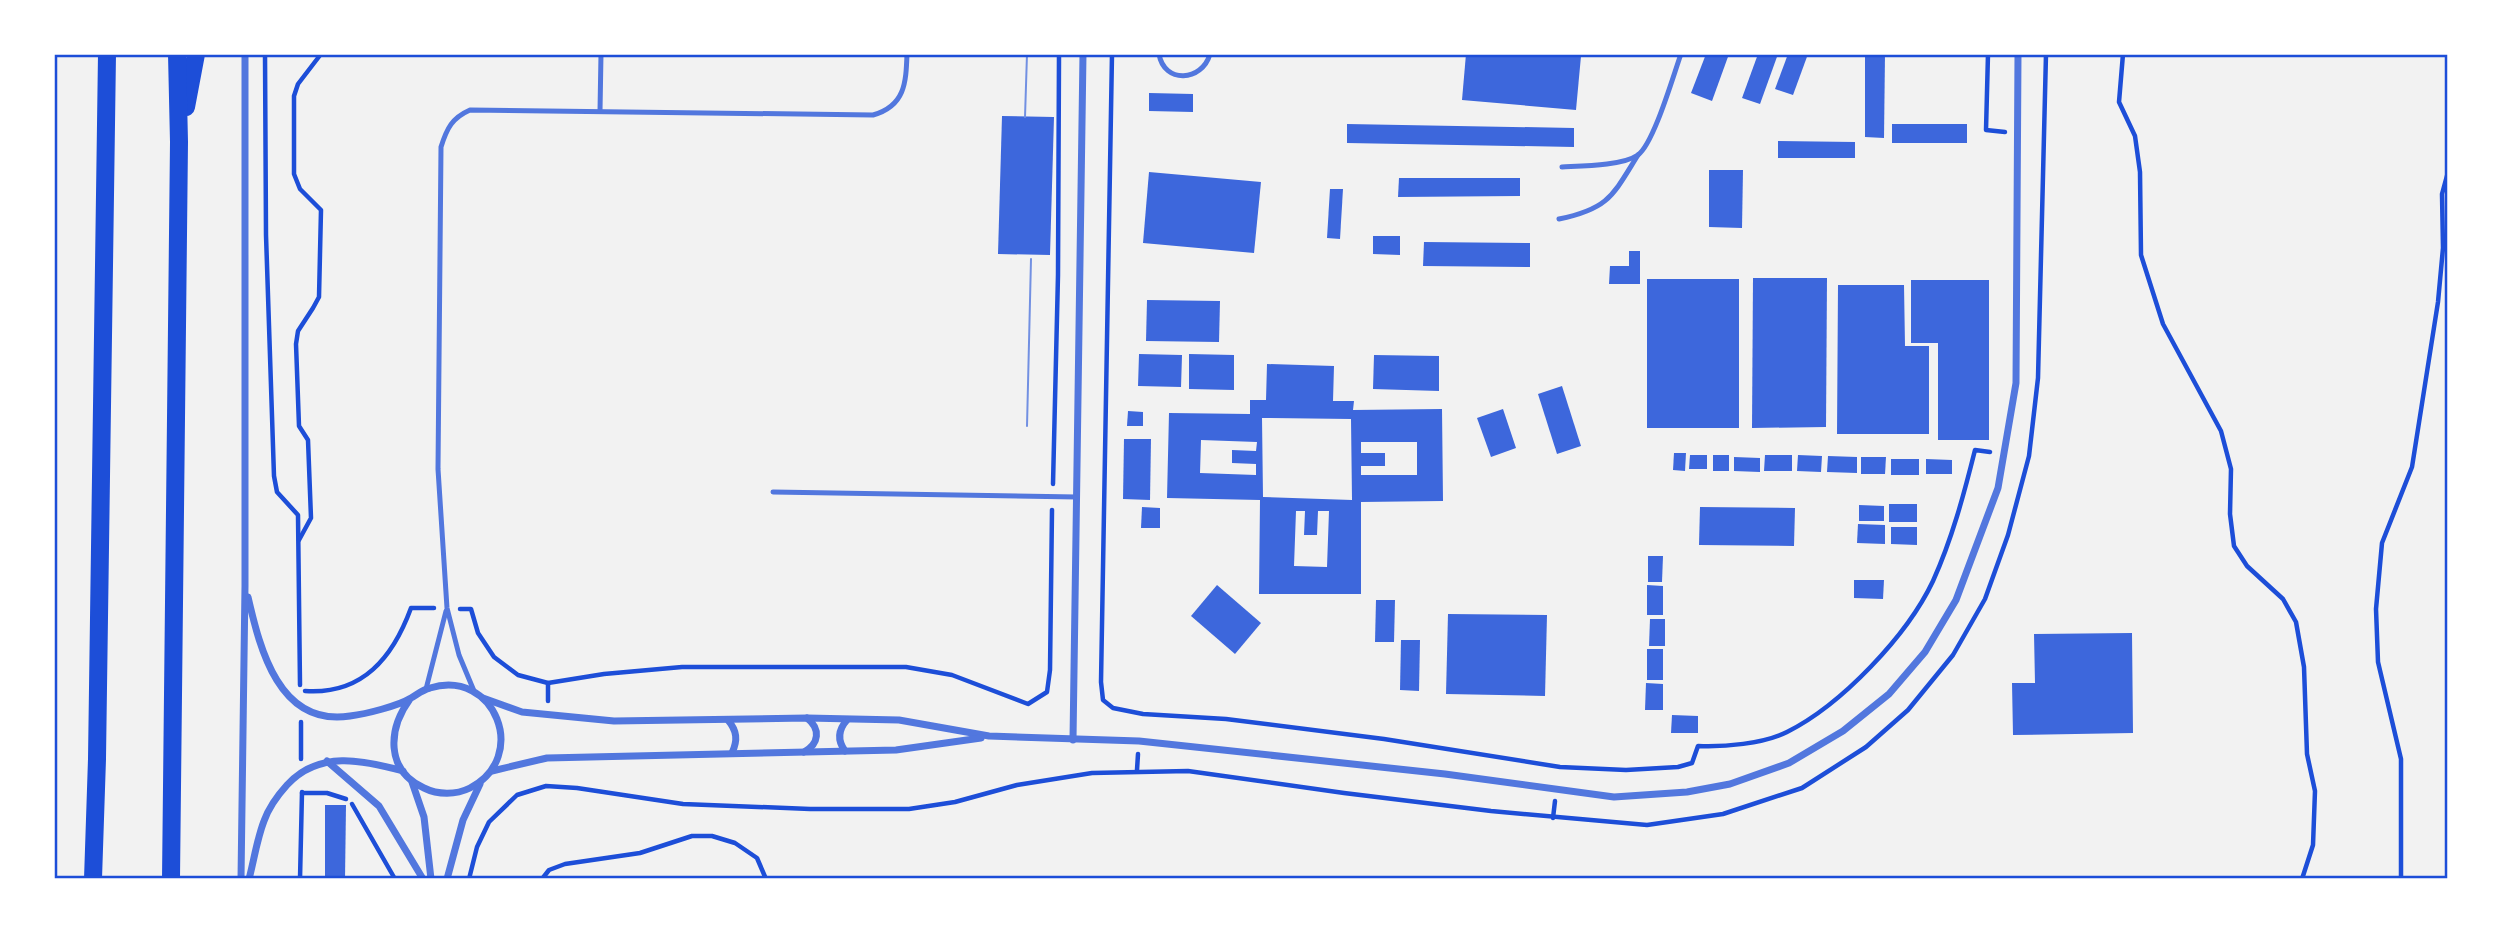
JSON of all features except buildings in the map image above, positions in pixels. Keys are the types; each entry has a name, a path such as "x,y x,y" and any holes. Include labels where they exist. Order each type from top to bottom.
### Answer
{"main road":[{"path":"93,879 107,63 100,54"},
{"path":"171,879 179,142 177,54"},
{"path":"179,142 196,54"}],"street":[{"path":"241,879 245,586 245,54"},
{"path":"1073,740 1083,54"},
{"path":"245,586 259,645 281,688 300,705 315,713 331,716 349,716 410,699 426,689 442,684 459,685 484,698 522,712 548,716 614,721 807,718 899,720 989,736 1139,741 1445,774 1614,797 1687,792 1730,783 1790,763 1843,732 1889,694 1925,652 1956,600 1998,488 2016,383 2018,54"},
{"path":"412,782 446,794 464,791 480,783 492,771 500,752 502,733 496,713 484,698"},
{"path":"410,699 399,715 393,734 395,753 403,771 412,782 424,817 431,879"},
{"path":"800,753 812,747 817,735 816,728 807,718"},
{"path":"728,720 737,736 732,753"},
{"path":"845,751 839,739 839,732 847,720"},
{"path":"492,771 547,758 896,750 989,736"},
{"path":"249,879 264,820 275,798 302,772 327,761 371,762 403,771"},
{"path":"327,761 379,806 423,879"},
{"path":"447,879 464,820 480,783"}],"lane":[{"path":"600,111 601,54"},
{"path":"474,691 459,655 447,608 438,469 441,147 446,129 457,116 470,110 873,115 887,111 900,97 906,82 906,54"},
{"path":"1159,54 1159,59 1168,71 1182,76 1196,74 1207,64 1210,54"},
{"path":"1559,219 1584,214 1612,197 1653,131 1681,54"},
{"path":"1562,167 1611,164 1638,155"},
{"path":"773,492 1077,497"},
{"path":"426,689 447,608"}],"path":[{"path":"265,54 266,235 274,476 277,492 298,515 302,772 300,879"},
{"path":"298,541 312,518 308,440 299,426 296,344 298,331 319,297 321,210 300,189 294,174 294,96 298,84 321,54"},
{"path":"300,690 324,692 353,684 380,663 401,637 411,608 447,608 471,609 478,633 494,657 518,675 548,683 604,674 682,667 906,667 952,675 1028,704 1047,692 1050,670 1058,275 1059,54"},
{"path":"1112,54 1110,298 1101,682 1103,699 1114,708 1143,714 1226,719 1384,739 1560,766 1626,770 1678,767 1692,762 1698,746 1719,747 1753,742 1786,733 1847,692 1905,626 1932,583 1958,518 1975,450 2029,456"},
{"path":"1988,54 1986,130 2017,133"},
{"path":"469,879 477,847 489,822 517,795 546,786 683,804 810,809 909,809 955,802 1017,785 1092,773 1188,771 1437,805 1647,825 1723,814 1802,788 1866,747 1908,710 1953,655 1985,599 2008,535 2029,456 2038,378 2046,54"},
{"path":"2123,54 2119,102 2135,136 2140,172 2141,254 2163,324 2221,431 2231,469 2230,514 2234,547 2248,566 2283,599 2296,622 2304,667 2307,754 2315,791 2313,845 2302,879"},
{"path":"2401,879 2401,760 2378,662 2376,609 2382,543 2412,467 2438,303 2443,248 2442,194 2448,172"},
{"path":"548,683 548,716"},
{"path":"546,786 547,758"},
{"path":"302,793 327,793 350,800 396,879"},
{"path":"542,879 549,870 565,864 640,853 692,836 712,836 735,843 757,858 766,879"}],"tram line":[{"path":"1025,117 1027,54"},
{"path":"1027,426 1031,259"}]}
